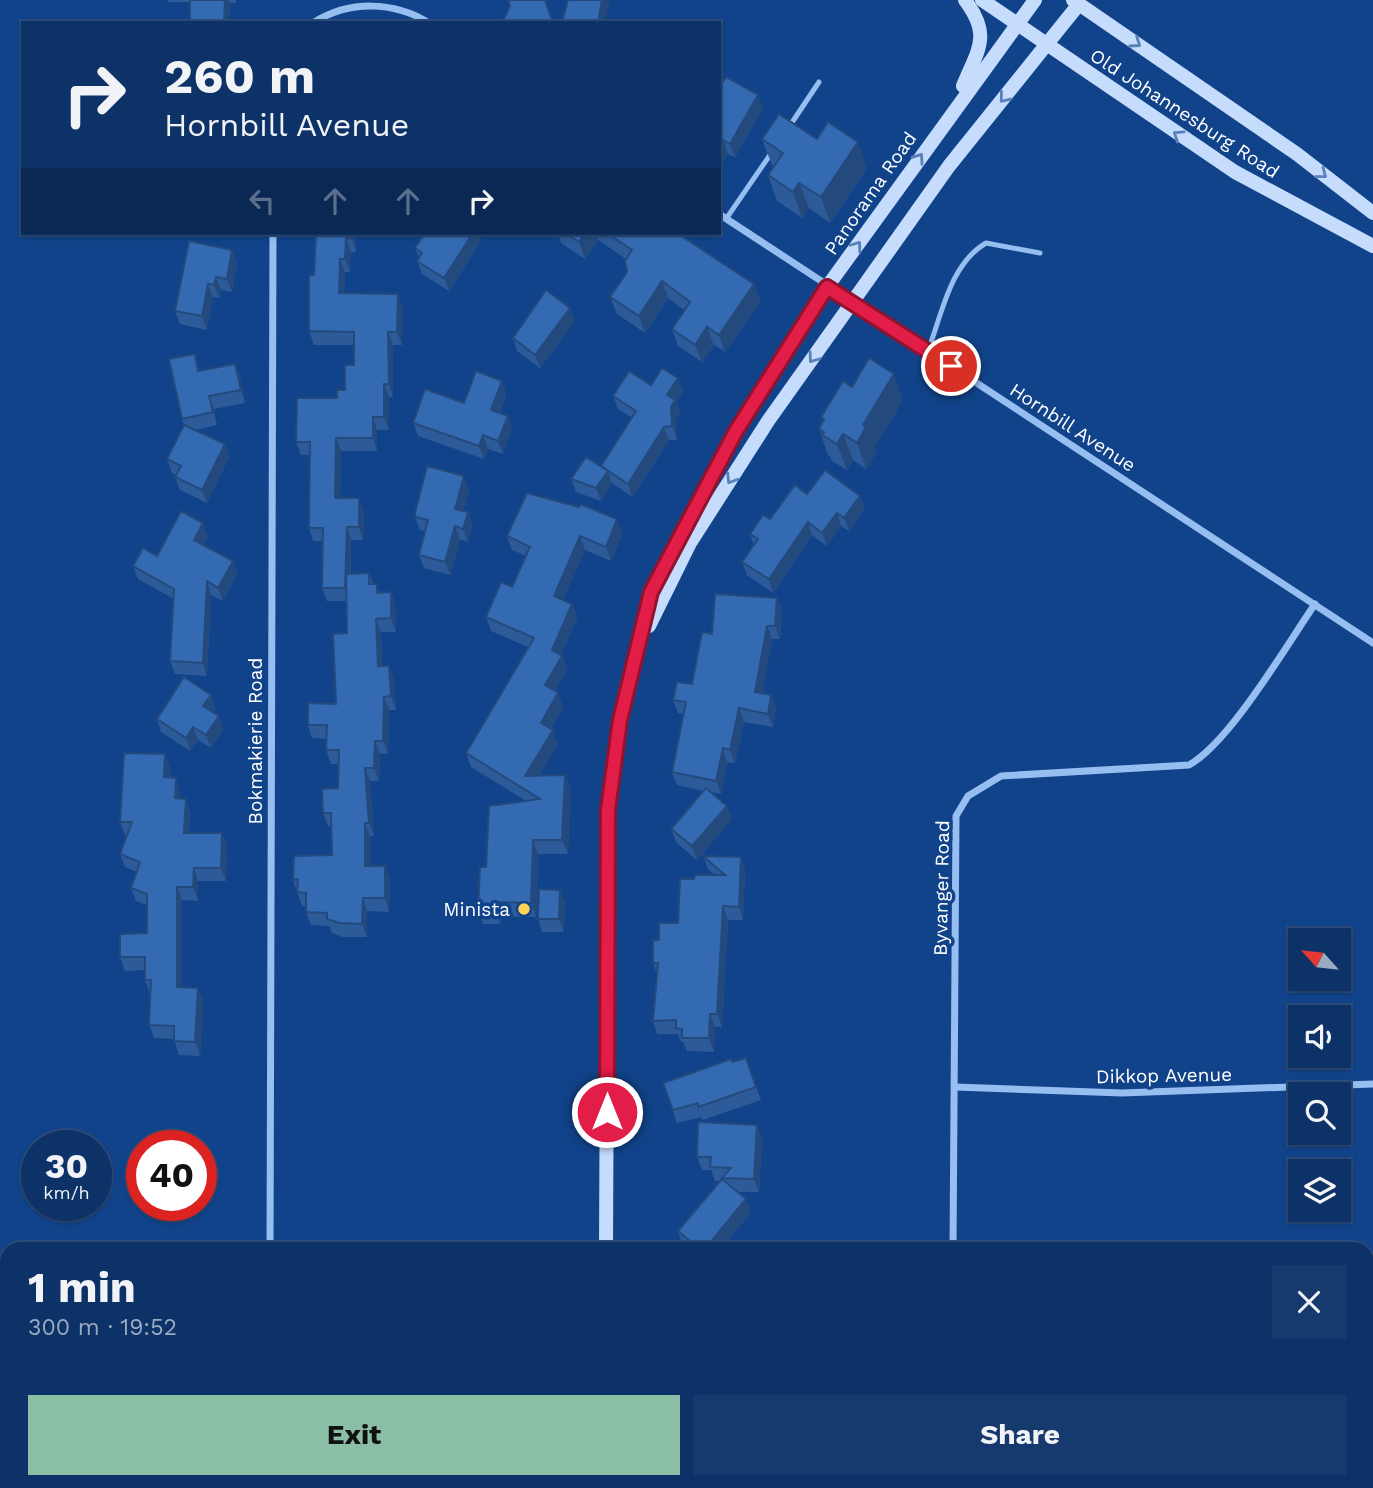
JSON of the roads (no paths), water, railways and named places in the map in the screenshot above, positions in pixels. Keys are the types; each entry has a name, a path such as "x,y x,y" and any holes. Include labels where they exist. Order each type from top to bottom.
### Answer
{"street":[{"path":"953,110 979,50 979,18 965,0"},
{"name":"Old Johannesburg Road","path":"982,0 1235,172 1373,246"},
{"name":"Panorama Road","path":"606,1242 608,810 620,720 651,592 736,431 827,287 1035,0"},
{"name":"Panorama Road","path":"637,653 690,543 768,421 948,166 1048,46 1079,1"},
{"name":"Old Johannesburg Road","path":"1079,1 1297,154 1373,213"},
{"path":"316,21 325,15 350,7 386,5 407,10 426,21"},
{"name":"Hornbill Avenue","path":"723,217 1373,643"},
{"name":"Bokmakierie Road","path":"270,1242 273,235"},
{"name":"Byvanger Road","path":"953,1242 956,816 968,796 1001,776 1189,765 1204,757 1223,736 1315,604"},
{"name":"Dikkop Avenue","path":"955,1087 1122,1093 1373,1084"}],"lane":[{"path":"723,217 819,82"},
{"path":"928,351 958,272 969,253 986,243 1040,253"}],"place":[{"name":"Minista","path":"524,909"}]}
